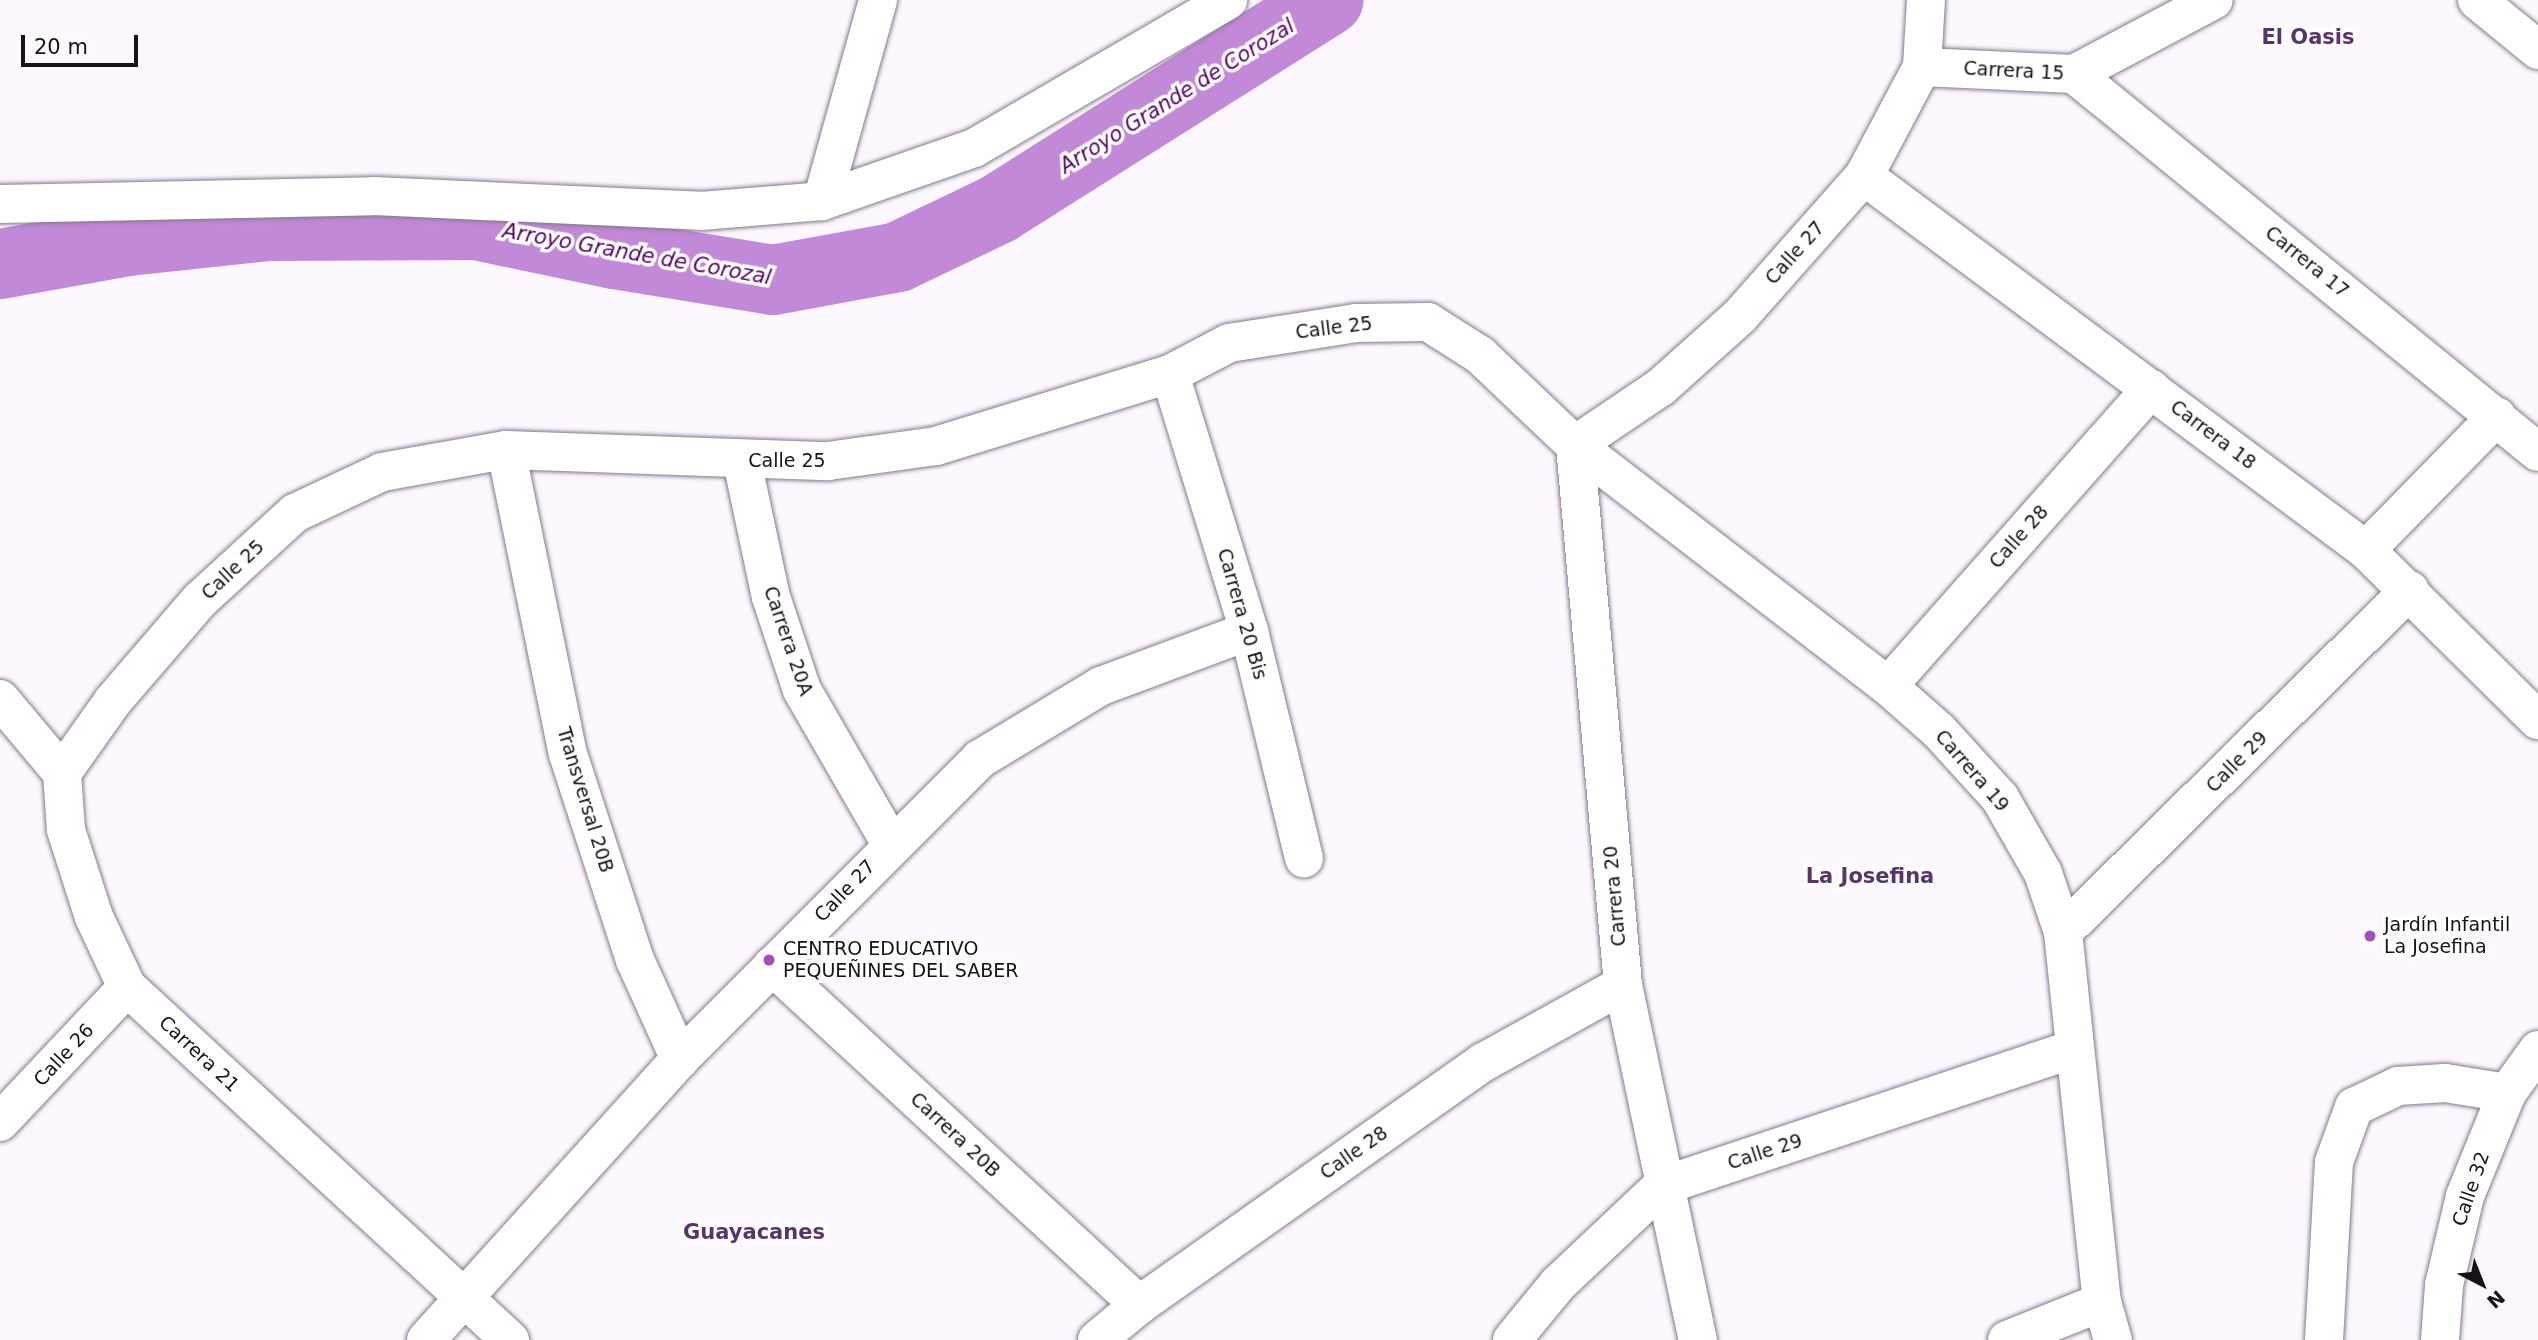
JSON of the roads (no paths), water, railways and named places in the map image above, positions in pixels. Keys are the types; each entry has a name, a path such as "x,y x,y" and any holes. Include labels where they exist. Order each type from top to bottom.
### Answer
{"street":[{"path":"822,201 878,0"},
{"path":"0,204 374,196 701,211 822,201 974,148 1228,0"},
{"name":"Calle 27","path":"1574,445 1661,387 1740,316 1864,176 1922,67 1926,0"},
{"name":"Carrera 15","path":"1922,67 2074,74 2214,0"},
{"path":"2477,0 2538,50"},
{"name":"Carrera 17","path":"2074,74 2497,415 2538,452"},
{"name":"Carrera 18","path":"1864,176 2366,550 2410,590 2538,720"},
{"name":"Calle 25","path":"62,773 113,701 200,600 295,513 382,472 506,450 626,452 743,461 828,461 936,446 1170,374 1229,343 1356,323 1428,322 1480,355 1574,445"},
{"name":"Carrera 20 Bis","path":"1170,374 1249,631 1304,858"},
{"name":"Calle 28","path":"1888,686 2151,389"},
{"path":"2366,550 2497,415"},
{"name":"Carrera 19","path":"1574,445 1888,686 1939,731 2000,798 2043,873 2063,932 2073,1049 2102,1302 2113,1340"},
{"name":"Carrera 20","path":"1574,445 1623,985 1662,1186 1698,1340"},
{"name":"Transversal 20B","path":"506,450 568,754 635,960 680,1059"},
{"name":"Carrera 20A","path":"743,461 771,597 802,690 891,844"},
{"name":"Calle 29","path":"2063,932 2410,590"},
{"name":"Calle 27","path":"426,1340 680,1059 891,844 980,759 1101,685 1249,631"},
{"path":"0,699 62,773"},
{"name":"Carrera 21","path":"62,773 66,830 94,917 127,987 509,1340"},
{"name":"Carrera 20B","path":"772,966 1139,1305"},
{"name":"Calle 28","path":"1097,1340 1139,1305 1484,1062 1623,985"},
{"name":"Calle 26","path":"0,1122 127,987"},
{"name":"Calle 29","path":"1512,1340 1558,1284 1662,1186 2073,1049"},
{"name":"Calle 32","path":"2440,1340 2444,1285 2465,1196 2507,1093 2538,1050"},
{"path":"2324,1340 2334,1162 2354,1107 2398,1086 2445,1083 2507,1093"},
{"path":"2007,1340 2102,1302"}],"waterway":[{"name":"Arroyo Grande de Corozal","path":"0,264 128,241 268,226 476,225 614,254 773,280 898,257 998,209 1329,0"}],"place":[{"name":"Jardín Infantil La Josefina","path":"2370,936"},
{"name":"CENTRO EDUCATIVO PEQUEÑINES DEL SABER","path":"769,960"}],"district":[{"name":"El Oasis","path":"2308,37"},
{"name":"La Josefina","path":"1870,876"},
{"name":"Guayacanes","path":"754,1232"}]}
